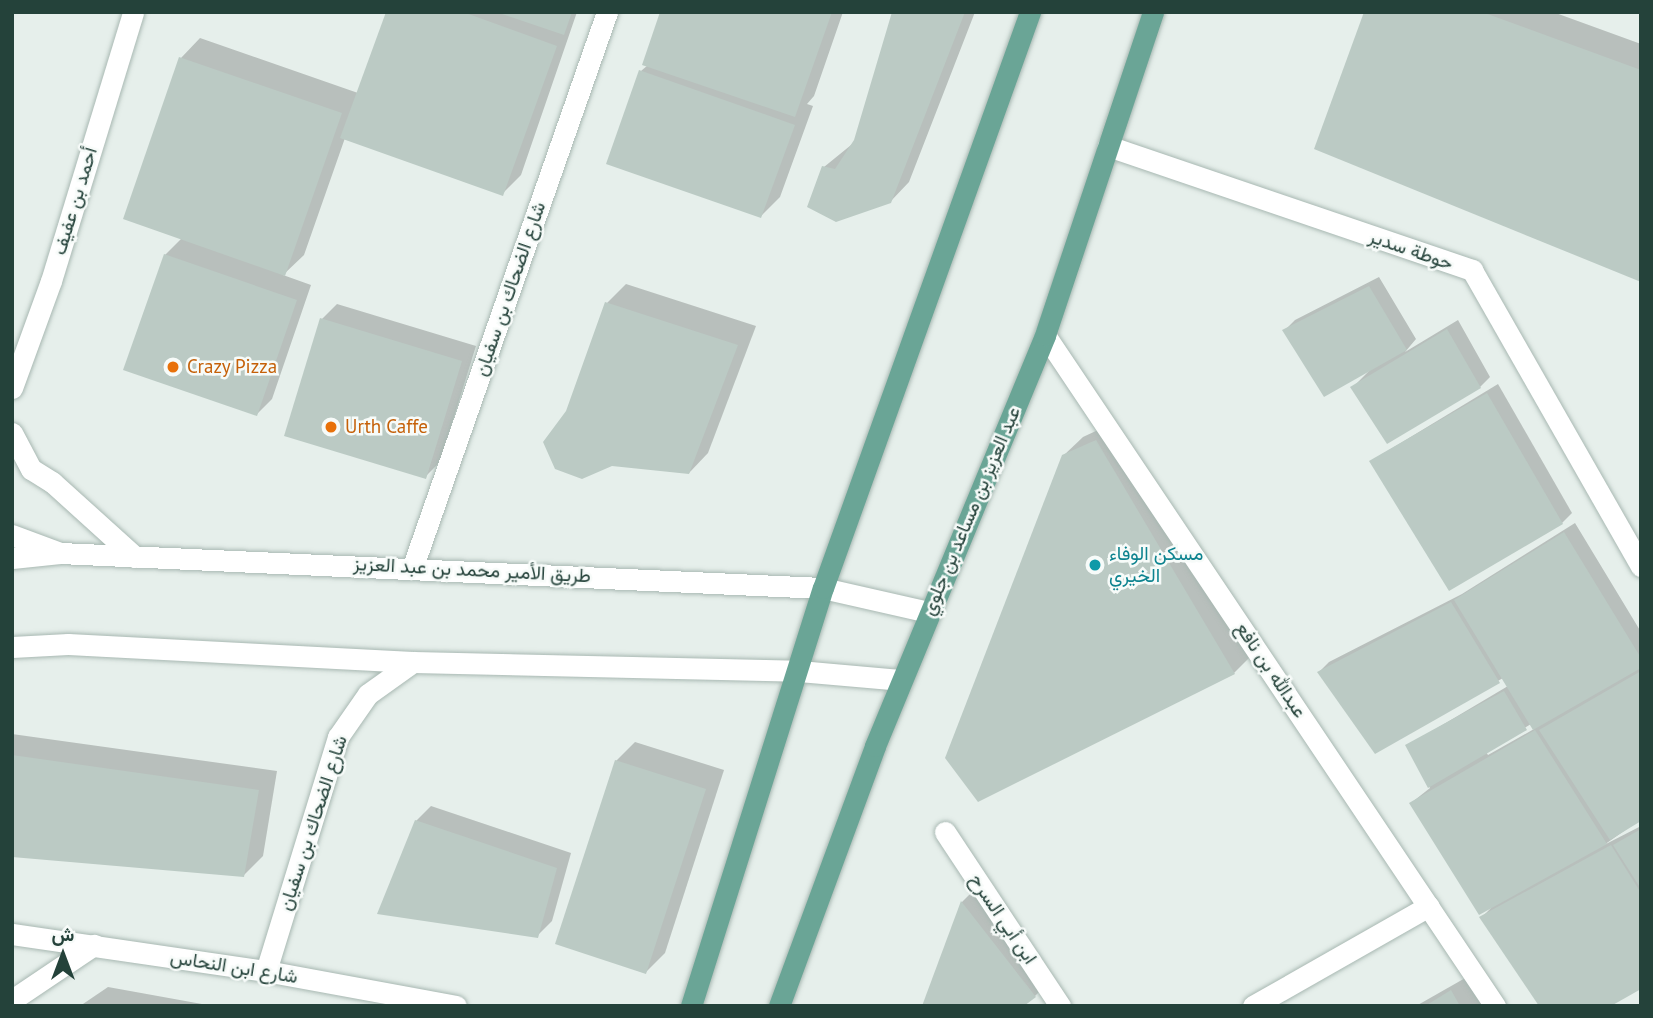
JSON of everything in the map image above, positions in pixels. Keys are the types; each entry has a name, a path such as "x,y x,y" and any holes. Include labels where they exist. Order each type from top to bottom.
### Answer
{"main road":[{"path":"691,1006 824,588 1030,12"},
{"name":"عبد العزيز بن مساعد بن جلوي","path":"779,1006 901,680 1045,335 1153,12"}],"street":[{"name":"أحمد بن عفيف","path":"12,388 51,281 133,12"},
{"name":"شارع الضحاك بن سفيان","path":"413,566 607,12"},
{"name":"حوطة سدير","path":"1108,146 1472,270 1639,556"},
{"name":"عبدالله بن نافع","path":"1045,335 1495,1006"},
{"path":"12,433 31,469 52,482 135,557"},
{"path":"12,535 60,553"},
{"name":"طريق الأمير محمد بن عبد العزيز","path":"12,558 60,553 413,566 824,588 929,612"},
{"path":"12,646 68,645 413,662 798,671 901,680"},
{"name":"شارع الضحاك بن سفيان","path":"266,971 338,737 368,694 413,662"},
{"name":"ابن أبي السرح","path":"945,832 1060,1006"},
{"path":"1253,1006 1429,905"},
{"name":"شارع ابن النحاس","path":"12,934 266,971 456,1006"},
{"path":"12,1000 94,945"}],"building":[{"path":"386,12 463,12 557,46 503,196 340,138"},
{"path":"496,12 572,12 564,35"},
{"path":"660,12 832,12 795,117 642,65"},
{"path":"892,12 965,12 891,203 836,222 807,207 822,166 835,169 854,140"},
{"path":"1364,12 1482,12 1641,70 1641,282 1314,149"},
{"path":"179,57 342,113 285,276 123,219"},
{"path":"639,70 795,125 761,218 606,164"},
{"path":"164,254 297,300 257,416 123,370"},
{"path":"1369,286 1407,350 1324,397 1282,330"},
{"path":"605,302 738,345 689,474 612,466 582,479 555,469 543,442 566,411"},
{"path":"320,318 462,361 426,479 284,436"},
{"path":"1447,329 1481,388 1387,444 1350,387"},
{"path":"1487,393 1563,524 1449,591 1369,461"},
{"name":"مسكن الوفاء الخيري","path":"1096,440 1235,674 978,802 945,758 1062,455"},
{"path":"1564,532 1641,658 1641,668 1533,730 1454,600"},
{"path":"1451,602 1500,683 1375,754 1317,672"},
{"path":"1641,671 1641,821 1610,840 1539,730"},
{"path":"1504,691 1527,730 1428,788 1405,745"},
{"path":"1535,730 1607,844 1479,915 1409,803"},
{"path":"12,755 259,790 244,877 12,857"},
{"path":"615,760 706,789 646,974 555,944"},
{"path":"415,820 557,868 538,938 377,914"},
{"path":"1641,829 1641,889 1613,845"},
{"path":"1611,845 1641,893 1641,989 1611,1006 1539,1006 1479,917"},
{"path":"961,901 1036,997 1024,1006 922,1006"},
{"path":"1451,990 1460,1006 1425,1006"}],"place":[{"name":"Crazy Pizza","path":"173,367"},
{"name":"Urth Caffe","path":"331,427"},
{"name":"مسكن الوفاء الخيري","path":"1095,565"}]}
